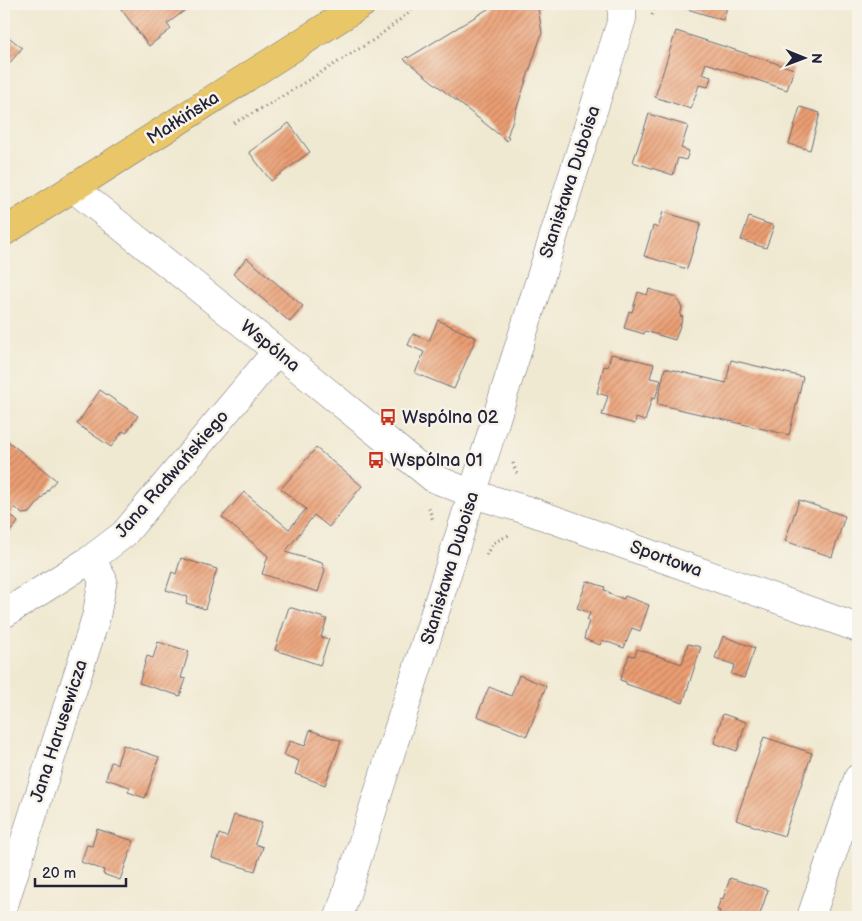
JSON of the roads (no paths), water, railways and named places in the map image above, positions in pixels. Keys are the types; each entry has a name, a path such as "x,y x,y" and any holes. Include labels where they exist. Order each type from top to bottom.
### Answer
{"main road":[{"name":"Małkińska","path":"4,232 362,4"}],"street":[{"name":"Stanisława Duboisa","path":"339,917 625,9"},
{"name":"Wspólna","path":"73,188 433,478 473,494"},
{"name":"Jana Radwańskiego","path":"4,614 90,559 124,534 277,351"},
{"name":"Sportowa","path":"473,494 530,511 858,628"},
{"name":"Jana Harusewicza","path":"4,905 96,617 103,580 90,559"},
{"path":"811,917 858,778"}],"place":[{"name":"Wspólna 02","path":"388,417"},
{"name":"Wspólna 01","path":"376,460"}]}
